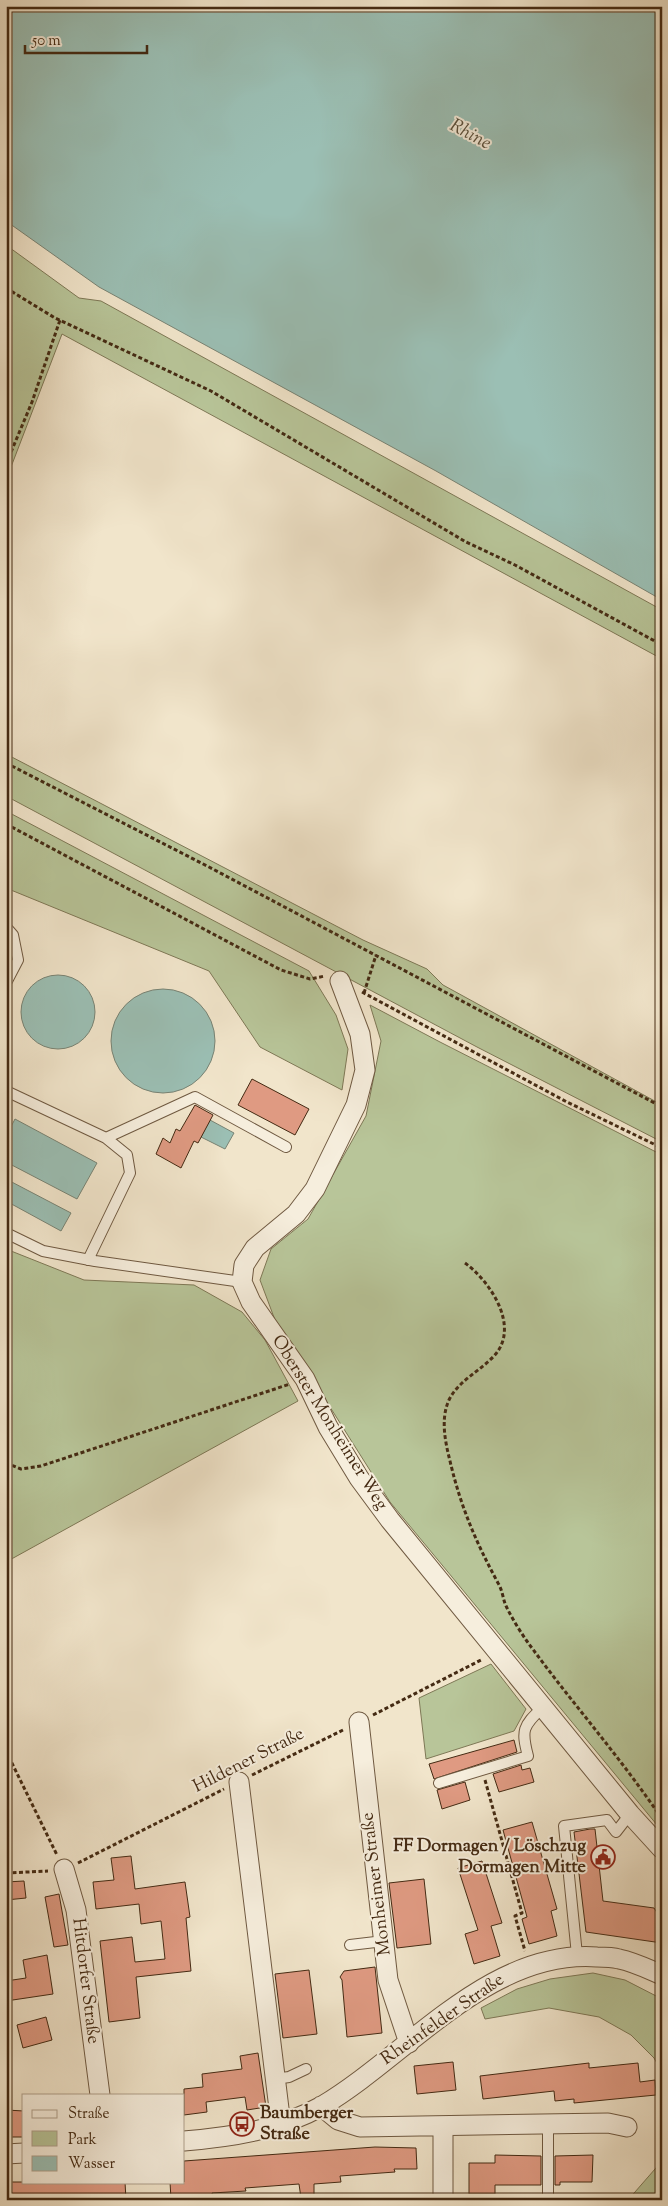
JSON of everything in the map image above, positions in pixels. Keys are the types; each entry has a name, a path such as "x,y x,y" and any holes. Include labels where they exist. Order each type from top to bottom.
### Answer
{"street":[{"path":"242,1282 244,1265 255,1248 296,1214 315,1189 356,1104 365,1070 360,1034 334,978"},
{"name":"Oberster Monheimer Weg","path":"242,1282 251,1302 304,1379 328,1427 359,1478 390,1520 542,1708 630,1814 662,1849"},
{"name":"Monheimer Straße","path":"358,1722 388,1980 409,2043"},
{"path":"239,1782 281,2125"},
{"name":"Hitdorfer Straße","path":"64,1869 76,1910 100,2094"},
{"name":"Rheinfelder Straße","path":"185,2141 243,2135 281,2125 321,2106 478,1991 514,1971 550,1960 577,1955 619,1958 662,1976"},
{"path":"321,2106 338,2120 360,2128 608,2122 627,2127"},
{"path":"443,2126 443,2200"},
{"path":"6,2154 22,2153"}],"lane":[{"path":"6,927 13,935 18,960 6,983"},
{"path":"6,1091 106,1138 127,1155 130,1173 88,1260"},
{"path":"106,1138 195,1097 286,1147"},
{"path":"6,1234 43,1251 88,1260 242,1282"},
{"path":"439,1783 528,1756 523,1739 524,1730 527,1723 542,1708"},
{"path":"577,1955 564,1826 607,1820 616,1832 630,1814"},
{"path":"350,1945 384,1942"},
{"path":"275,2079 289,2077 306,2069"},
{"path":"548,2124 548,2200"}],"path":[{"path":"6,288 60,320 211,391 466,542 557,587 662,645"},
{"path":"6,464 32,402 60,320"},
{"path":"6,764 376,955 662,1107"},
{"path":"6,824 281,970 310,980 334,978 567,1102 662,1148"},
{"path":"364,993 376,955"},
{"path":"465,1263 477,1272 487,1284 502,1312 504,1327 500,1347 494,1356 458,1387 450,1399 444,1418 449,1455 466,1517 488,1567 499,1585 506,1607 528,1643 662,1819"},
{"path":"6,1463 21,1469 41,1466 304,1379"},
{"name":"Hildener Straße","path":"6,1873 64,1869 498,1652"},
{"path":"6,1751 64,1869"},
{"path":"482,1770 522,1913 515,1916 530,1966"}],"green space":[{"path":"6,245 79,298 101,301 662,610 662,659 62,334 6,480"},
{"path":"6,754 363,940 427,969 443,985 662,1105 662,1142 477,1047 6,796"},
{"path":"6,811 309,971 336,1015 348,1049 342,1090 260,1047 209,971 6,888"},
{"path":"370,1005 662,1155 662,1831 390,1502 275,1320 260,1280 271,1249 308,1219 366,1116 381,1041"},
{"path":"6,1249 84,1280 194,1285 242,1312 265,1340 298,1401 6,1562"},
{"path":"491,1664 526,1709 514,1731 426,1759 419,1698"},
{"path":"593,1973 625,1980 662,1999 662,2072 654,2058 631,2035 599,2017 549,2008 485,2019 481,2008 517,1989 550,1979"},
{"path":"662,2161 662,2196 659,2200 628,2200"}],"water":[{"name":"Rhine","path":"6,6 662,6 662,600 436,471 99,287 6,221"},
{"path":"58,975 72,978 84,986 92,998 95,1012 92,1026 84,1038 72,1046 58,1049 44,1046 32,1038 24,1026 21,1012 24,998 32,986 44,978"},
{"path":"163,989 183,993 192,997 200,1004 207,1012 211,1021 215,1041 211,1061 207,1070 200,1078 192,1085 183,1089 163,1093 143,1089 134,1085 126,1078 119,1070 115,1061 111,1041 115,1021 119,1012 126,1004 134,997 143,993"},
{"path":"15,1119 97,1163 77,1199 6,1162 6,1136"},
{"path":"210,1120 234,1133 225,1149 201,1137"},
{"path":"6,1179 71,1213 61,1231 6,1201"}],"building":[{"path":"252,1079 309,1109 295,1135 238,1105"},
{"path":"195,1105 213,1115 198,1143 194,1141 181,1168 156,1154 163,1138 170,1143 176,1129 180,1131"},
{"path":"514,1740 517,1752 434,1779 429,1764"},
{"path":"521,1765 522,1770 530,1768 534,1782 499,1792 493,1774"},
{"path":"465,1782 470,1800 442,1809 437,1790"},
{"path":"532,1822 557,1909 551,1911 557,1936 529,1944 522,1919 527,1917 503,1830"},
{"path":"595,1829 603,1901 654,1908 662,1920 662,1943 586,1932 574,1832"},
{"path":"131,1856 135,1889 185,1882 190,1917 186,1918 191,1971 136,1977 140,2018 109,2022 100,1941 132,1937 135,1962 165,1959 161,1921 141,1924 139,1904 96,1909 93,1882 114,1880 111,1858"},
{"path":"482,1861 502,1923 491,1926 500,1956 474,1964 465,1934 478,1930 458,1868"},
{"path":"424,1879 431,1944 397,1948 389,1883"},
{"path":"24,1881 26,1898 6,1900 6,1882"},
{"path":"59,1894 68,1945 54,1947 45,1897"},
{"path":"47,1955 53,1994 6,2001 6,1981 26,1978 23,1960"},
{"path":"375,1967 382,2033 347,2037 342,1980 340,1977 344,1971"},
{"path":"309,1970 317,2034 283,2038 275,1974"},
{"path":"46,2017 52,2040 23,2048 17,2025"},
{"path":"258,2053 266,2107 247,2110 245,2097 206,2102 207,2112 185,2115 184,2089 203,2087 202,2074 242,2069 240,2056"},
{"path":"453,2062 456,2090 417,2094 414,2066"},
{"path":"589,2063 589,2068 638,2063 640,2082 655,2080 656,2095 574,2103 574,2099 555,2101 554,2091 483,2099 480,2076"},
{"path":"6,2110 22,2111 22,2137 6,2137"},
{"path":"375,2147 416,2148 417,2169 394,2169 395,2172 340,2176 341,2182 314,2184 314,2197 301,2198 299,2184 245,2188 246,2191 212,2193 213,2197 171,2199 170,2184 185,2184 185,2161"},
{"path":"495,2155 541,2156 541,2185 495,2185 495,2194 469,2194 469,2163 495,2163"},
{"path":"593,2155 592,2182 560,2182 560,2185 555,2185 555,2156"},
{"path":"6,2182 22,2182 22,2184 125,2184 126,2200 53,2200 53,2197 6,2196"}],"place":[{"name":"FF Dormagen / Löschzug Dormagen Mitte","path":"603,1857"},
{"name":"Baumberger Straße","path":"242,2124"}]}
